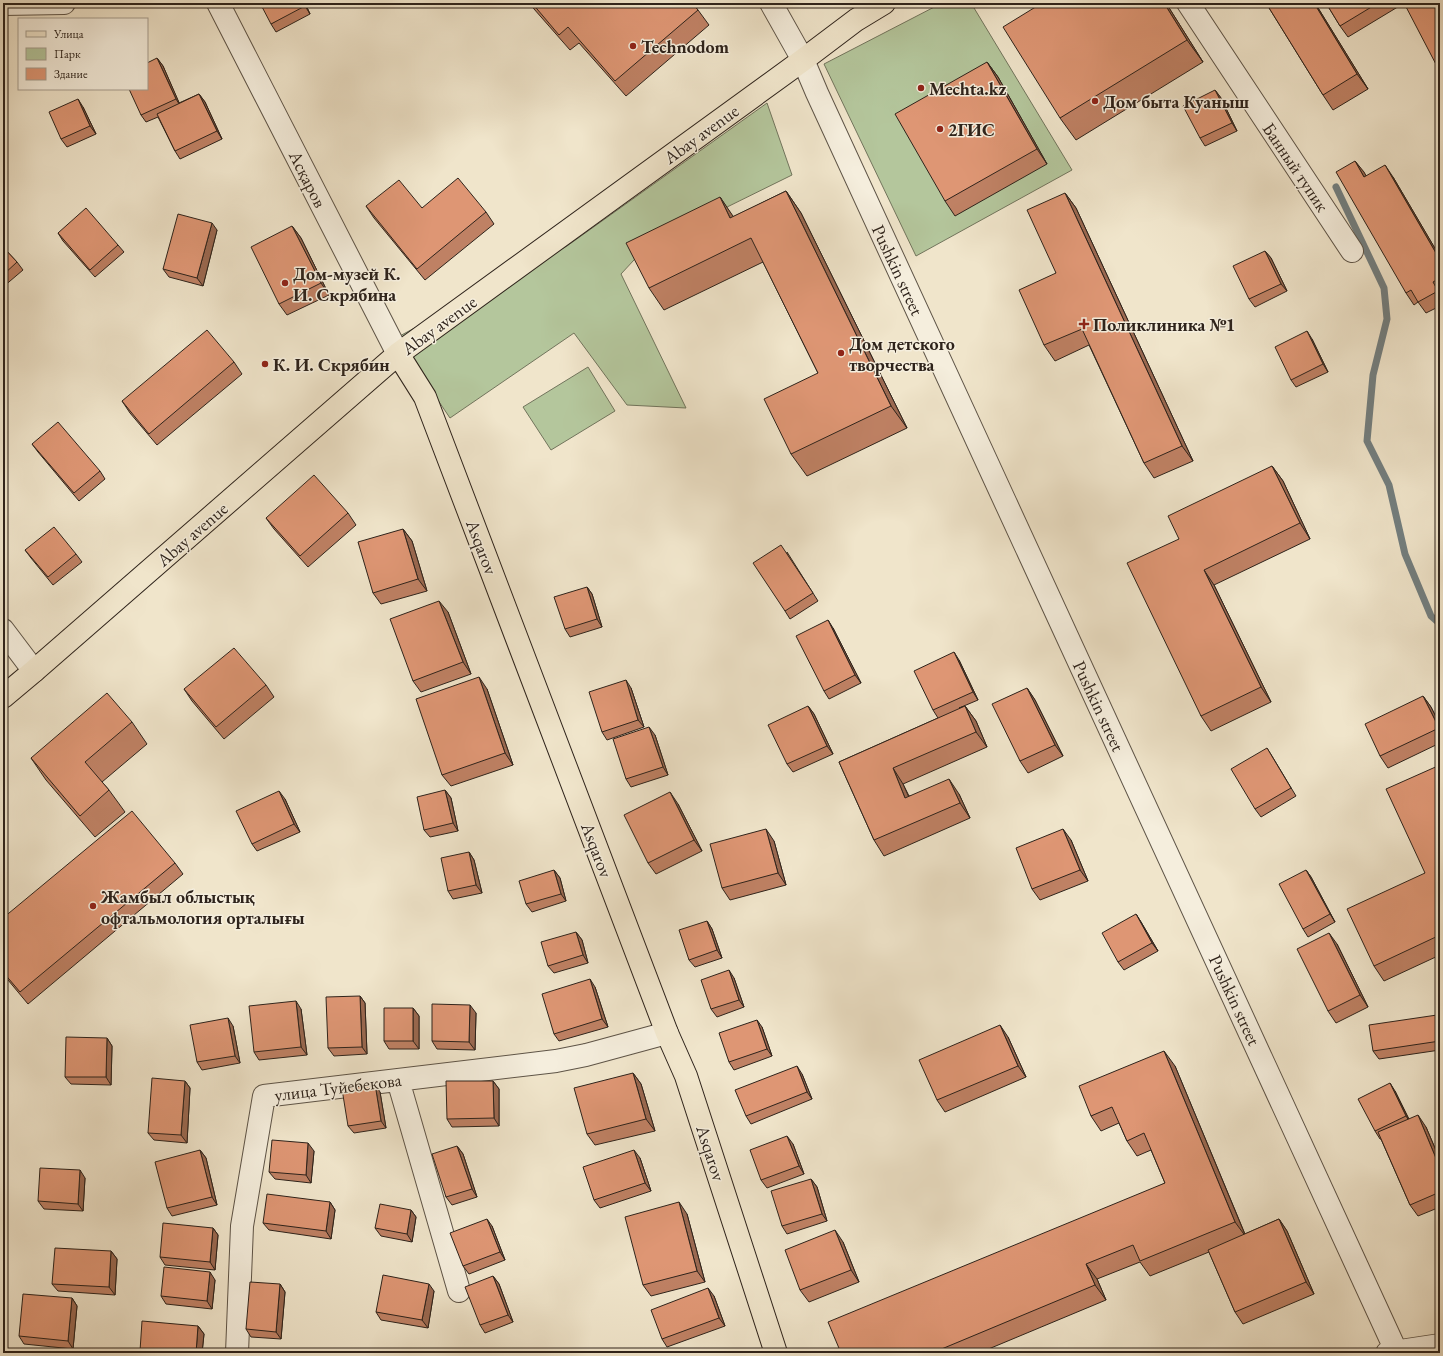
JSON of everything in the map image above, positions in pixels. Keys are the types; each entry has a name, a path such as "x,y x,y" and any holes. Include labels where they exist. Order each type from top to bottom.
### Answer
{"main road":[{"name":"Abay avenue","path":"3,697 398,354 804,60 856,20 884,3"},
{"name":"Asqarov","path":"398,354 425,397 666,1033 686,1076 776,1353"}],"street":[{"path":"3,4 64,3"},
{"name":"Асқаров","path":"218,3 398,354"},
{"name":"Pushkin street","path":"771,3 804,60 817,93 1393,1352"},
{"name":"Банный тупик","path":"1188,3 1352,251"},
{"path":"3,630 34,671"},
{"name":"улица Туйебекова","path":"237,1353 242,1226 264,1096 556,1061 586,1055 666,1033"},
{"path":"398,1080 459,1291"},
{"path":"1393,1352 1440,1345"}],"green space":[{"path":"942,3 971,3 1072,170 916,256 824,64"},
{"path":"767,103 792,175 646,247 621,274 686,408 627,405 574,333 450,418 396,338 567,246"},
{"path":"588,367 615,411 551,450 523,407"}],"building":[{"path":"260,3 303,3 305,6 271,24"},
{"name":"Technodom","path":"532,3 692,3 698,10 615,81 568,27 559,35"},
{"name":"Дом быта Куаныш","path":"1042,3 1164,3 1187,40 1060,118 1003,27"},
{"path":"1266,3 1314,3 1357,74 1323,95"},
{"path":"1326,3 1378,3 1340,26"},
{"path":"1404,3 1440,3 1440,72"},
{"path":"157,58 176,99 141,115 129,90 148,90 148,62"},
{"path":"987,62 1037,149 945,201 895,114"},
{"path":"1215,90 1232,123 1200,138 1183,106"},
{"path":"199,94 217,131 175,151 157,114"},
{"path":"78,99 90,126 61,139 49,112"},
{"path":"1355,161 1364,177 1385,165 1440,260 1440,278 1433,282 1438,291 1418,302 1411,290 1406,293 1336,172"},
{"path":"458,178 486,212 417,269 366,206 399,180 422,208"},
{"name":"Дом детского творчества","path":"786,191 891,406 791,454 764,399 818,373 751,238 649,288 626,243 720,197 730,218"},
{"name":"Поликлиника №1","path":"1065,193 1182,446 1144,463 1082,329 1044,345 1019,290 1056,273 1027,210"},
{"path":"86,208 118,245 90,270 58,233"},
{"path":"178,214 212,223 197,278 163,269"},
{"path":"292,226 321,283 279,304 251,247"},
{"path":"3,247 17,262 3,275"},
{"path":"1265,251 1281,284 1249,299 1233,266"},
{"path":"207,330 234,362 149,434 122,401"},
{"path":"1307,331 1323,364 1291,380 1275,347"},
{"path":"58,422 100,471 74,493 32,444"},
{"path":"1272,466 1300,523 1204,570 1261,687 1201,716 1127,563 1179,539 1168,516"},
{"path":"314,475 348,513 300,556 266,518"},
{"path":"54,527 76,554 48,577 25,550"},
{"path":"403,529 418,579 373,593 358,542"},
{"path":"781,545 813,593 785,611 753,563"},
{"path":"587,587 597,619 565,629 554,597"},
{"path":"439,601 463,662 413,681 390,619"},
{"path":"828,620 855,675 824,691 796,636"},
{"path":"234,648 266,685 216,727 184,689"},
{"path":"954,652 973,692 933,710 914,671"},
{"path":"479,677 505,753 442,775 416,699"},
{"path":"626,680 638,720 602,732 589,692"},
{"path":"1027,688 1055,745 1020,761 992,704"},
{"path":"107,693 132,722 85,762 109,790 80,816 31,758"},
{"path":"1423,696 1439,728 1380,756 1365,724"},
{"path":"808,706 827,746 787,764 768,725"},
{"path":"965,706 976,732 893,768 905,798 949,779 960,803 874,840 839,762"},
{"path":"649,727 663,767 626,779 613,739"},
{"path":"1267,748 1291,788 1255,809 1231,769"},
{"path":"1440,765 1440,935 1374,966 1347,909 1425,873 1386,789"},
{"path":"445,790 453,823 424,830 417,797"},
{"path":"279,791 294,824 252,844 236,811"},
{"path":"670,792 694,840 648,863 624,815"},
{"name":"Жамбыл облыстық офтальмология орталығы","path":"132,811 175,863 20,992 3,972 3,918"},
{"path":"766,829 778,873 722,888 710,844"},
{"path":"1063,829 1080,870 1032,889 1016,848"},
{"path":"469,852 476,885 448,891 441,858"},
{"path":"554,870 561,894 526,904 519,881"},
{"path":"1306,870 1330,914 1303,929 1279,884"},
{"path":"1136,914 1152,943 1118,962 1102,933"},
{"path":"707,921 717,950 689,960 679,930"},
{"path":"576,932 583,955 548,966 541,942"},
{"path":"1329,933 1360,995 1328,1011 1297,949"},
{"path":"729,970 739,1000 711,1009 701,980"},
{"path":"590,979 602,1019 554,1034 542,994"},
{"path":"360,996 362,1047 328,1048 326,997"},
{"path":"296,1001 301,1047 254,1052 249,1006"},
{"path":"432,1004 470,1005 469,1042 432,1041"},
{"path":"384,1008 413,1008 413,1041 384,1041"},
{"path":"1437,1015 1440,1041 1373,1051 1369,1025"},
{"path":"228,1018 235,1056 197,1062 190,1025"},
{"path":"757,1020 767,1049 729,1062 719,1033"},
{"path":"1000,1025 1018,1066 937,1100 919,1060"},
{"path":"66,1037 107,1038 106,1077 65,1077"},
{"path":"1164,1051 1235,1222 1140,1261 1133,1245 1086,1264 1095,1285 932,1353 841,1353 828,1322 1165,1183 1144,1133 1127,1141 1112,1107 1091,1116 1079,1086"},
{"path":"797,1066 807,1092 746,1116 735,1090"},
{"path":"633,1073 646,1119 587,1134 574,1088"},
{"path":"152,1078 185,1081 181,1135 148,1133"},
{"path":"446,1081 493,1081 494,1118 447,1119"},
{"path":"1390,1083 1406,1116 1375,1131 1358,1099"},
{"path":"375,1084 381,1121 348,1126 342,1089"},
{"path":"1418,1115 1440,1168 1440,1192 1410,1205 1378,1132"},
{"path":"787,1136 799,1166 761,1180 750,1150"},
{"path":"272,1140 308,1143 306,1175 269,1172"},
{"path":"457,1146 472,1189 446,1197 432,1154"},
{"path":"200,1150 212,1197 167,1208 155,1162"},
{"path":"634,1150 645,1183 594,1200 583,1167"},
{"path":"40,1168 80,1170 78,1204 38,1201"},
{"path":"811,1179 822,1214 782,1226 771,1191"},
{"path":"267,1194 330,1202 326,1231 263,1223"},
{"path":"679,1202 697,1271 643,1285 625,1217"},
{"path":"380,1204 411,1210 407,1234 375,1228"},
{"path":"487,1219 500,1252 463,1266 450,1233"},
{"path":"1279,1219 1306,1282 1235,1312 1208,1250"},
{"path":"163,1223 213,1228 210,1262 160,1257"},
{"path":"835,1230 851,1270 800,1290 785,1250"},
{"path":"55,1248 111,1251 109,1287 52,1284"},
{"path":"164,1267 210,1272 207,1301 161,1296"},
{"path":"383,1275 429,1284 422,1320 376,1312"},
{"path":"493,1276 508,1315 480,1325 465,1287"},
{"path":"250,1282 280,1284 276,1332 246,1329"},
{"path":"708,1288 719,1318 662,1339 651,1310"},
{"path":"23,1294 72,1298 68,1341 19,1336"},
{"path":"142,1321 198,1326 196,1353 160,1353 140,1351"}],"waterway":[{"path":"1336,187 1384,288 1387,319 1373,375 1367,441 1389,485 1405,554 1431,616 1440,624"}],"place":[{"name":"Technodom","path":"633,46"},
{"name":"Mechta.kz","path":"921,88"},
{"name":"Дом быта Куаныш","path":"1095,101"},
{"name":"2ГИС","path":"940,129"},
{"name":"Дом-музей К. И. Скрябина","path":"285,283"},
{"name":"Поликлиника №1","path":"1084,324"},
{"name":"Дом детского творчества","path":"841,353"},
{"name":"К. И. Скрябин","path":"265,364"},
{"name":"Жамбыл облыстық офтальмология орталығы","path":"93,906"}]}
